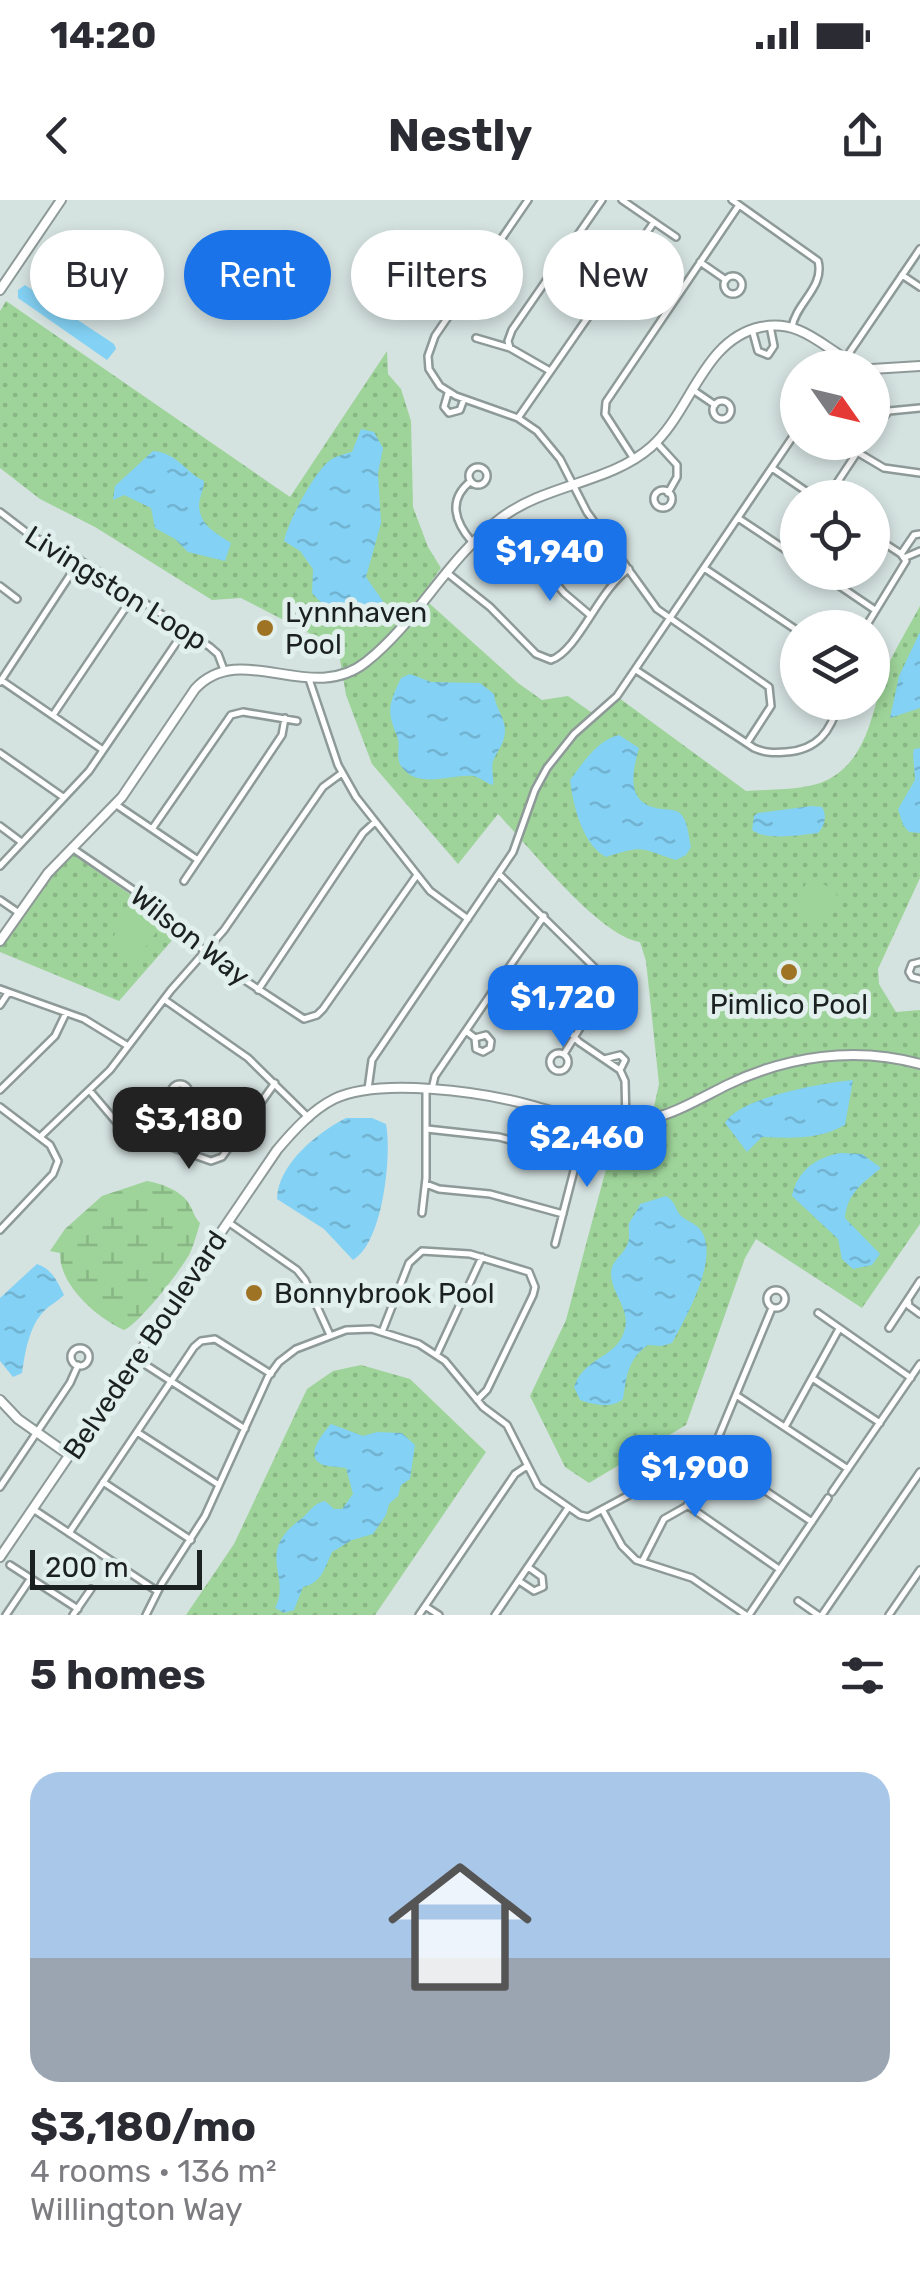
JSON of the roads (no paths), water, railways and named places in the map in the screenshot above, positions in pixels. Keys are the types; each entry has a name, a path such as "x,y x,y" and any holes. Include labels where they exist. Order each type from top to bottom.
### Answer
{"street":[{"path":"0,290 61,200"},
{"path":"528,200 430,345 429,369 433,379 448,392 518,418 546,440 587,512 652,603 670,620 769,687 771,706 747,743"},
{"path":"510,348 512,330 602,200"},
{"path":"622,200 666,230"},
{"path":"732,200 818,262 820,278 792,327"},
{"path":"634,459 605,414 606,402 740,205"},
{"path":"518,418 654,222"},
{"path":"850,350 920,249"},
{"path":"700,262 726,280"},
{"path":"902,275 920,287"},
{"path":"752,329 758,351 768,355 774,346 770,326"},
{"path":"0,940 40,882 115,804 207,678 224,670 240,669 308,679 332,678 363,665 407,622 446,572 514,508 634,459 656,442 721,349 752,329 770,326 792,327 814,335 834,350"},
{"path":"476,338 510,348 551,371"},
{"path":"890,368 920,366"},
{"path":"693,390 715,405"},
{"path":"448,392 444,403 449,413 460,410 464,399"},
{"path":"890,411 920,408"},
{"path":"656,442 677,465 677,477 668,492"},
{"path":"368,1090 372,1060 519,842 547,768 574,734 617,696 780,456"},
{"path":"871,460 884,468 920,473"},
{"path":"772,468 790,480"},
{"path":"471,481 459,492 455,511 473,544"},
{"name":"Livingston Loop","path":"0,512 41,542 80,560 186,630 218,654 224,670"},
{"path":"738,518 780,546"},
{"path":"903,556 914,535 920,534"},
{"path":"845,590 875,610 906,561 890,547"},
{"path":"903,556 920,551"},
{"path":"80,560 0,681 104,750"},
{"path":"538,562 564,593 590,615"},
{"path":"704,568 780,619"},
{"path":"446,572 547,660 564,654 612,583 630,569"},
{"path":"0,586 17,599"},
{"path":"53,715 134,595"},
{"path":"0,866 90,770 186,630"},
{"path":"636,670 768,753 806,749 827,732 832,720"},
{"path":"308,679 342,773 435,896 468,919"},
{"path":"152,829 226,719 243,712 297,720"},
{"path":"184,881 282,735 284,718"},
{"path":"0,753 64,797"},
{"path":"40,1137 90,1091 128,1046 224,930 323,786 342,773"},
{"path":"115,804 198,860"},
{"path":"258,990 363,833 376,822"},
{"path":"0,826 20,841"},
{"name":"Wilson Way","path":"72,848 164,911 204,952 304,1019 318,1015 418,875"},
{"path":"499,874 602,976 610,977 615,984 612,990 601,993"},
{"path":"0,900 18,913"},
{"path":"422,1214 429,1090 544,916"},
{"path":"920,962 912,964 909,972 912,978 920,979"},
{"path":"509,968 574,1036 620,1070 626,1122"},
{"path":"564,1054 601,993 602,976"},
{"path":"0,989 66,1012 128,1046"},
{"path":"0,1005 8,993"},
{"path":"164,999 235,1048 308,1118"},
{"path":"0,1090 55,1036 66,1012"},
{"path":"466,1032 475,1038"},
{"name":"Belvedere Boulevard","path":"0,1557 277,1150 331,1100 368,1090 429,1090 482,1094 587,1120 626,1122 670,1113 750,1075 806,1059 857,1054 920,1064"},
{"path":"604,1059 620,1055 625,1060 620,1070"},
{"path":"90,1091 118,1127 206,1160 218,1159 275,1083"},
{"path":"156,1140 176,1101"},
{"path":"0,1107 56,1152 56,1170 0,1230"},
{"path":"555,1244 585,1128"},
{"path":"426,1129 499,1137 577,1158"},
{"path":"426,1184 438,1189 490,1194 563,1214"},
{"path":"228,1222 306,1280 330,1336"},
{"path":"382,1332 414,1256 422,1251 482,1257 529,1272 535,1287 488,1390 477,1400"},
{"path":"436,1354 482,1257"},
{"path":"889,1328 920,1281"},
{"path":"908,1300 909,1306 920,1314"},
{"path":"146,1615 191,1540 271,1374 286,1356 355,1328 382,1332 436,1354 477,1400 511,1430 538,1486 588,1517 712,1450 772,1308"},
{"path":"818,1314 910,1378"},
{"path":"785,1427 839,1328"},
{"path":"69,1532 194,1347 208,1339 221,1341 271,1374"},
{"path":"136,1358 244,1430"},
{"path":"604,1511 622,1546 642,1562 692,1578 748,1615 920,1364"},
{"path":"0,1487 70,1384 78,1365"},
{"path":"812,1378 880,1423"},
{"path":"736,1394 848,1470"},
{"path":"0,1400 70,1456"},
{"path":"136,1432 219,1486"},
{"path":"718,1459 812,1522"},
{"path":"419,1615 511,1479 527,1466"},
{"path":"798,1601 820,1615 919,1474"},
{"path":"642,1562 664,1519 742,1475"},
{"path":"102,1482 191,1540"},
{"path":"687,1505 780,1570"},
{"path":"495,1615 568,1508"},
{"path":"33,1509 157,1591"},
{"path":"10,1564 76,1612 91,1589"},
{"path":"518,1580 533,1590 543,1588 542,1577 528,1567"},
{"path":"889,1615 920,1570"},
{"path":"6,1615 31,1578"},
{"path":"425,1606 438,1615"}],"water":[{"path":"25,285 30,288 30,306 18,298 18,290"},
{"path":"50,320 78,320 114,344 116,349 107,360"},
{"path":"361,429 374,432 383,448 378,473 381,523 366,577 387,607 380,617 365,623 328,610 312,593 313,569 300,551 284,541 316,476 331,459 352,452"},
{"path":"153,451 169,455 204,481 200,513 210,528 231,543 225,561 188,552 155,528 151,508 124,495 113,500 115,486"},
{"path":"920,632 920,708 890,718 899,676"},
{"path":"410,674 431,682 480,683 494,694 505,732 493,761 493,785 473,776 425,779 401,766 390,707 401,678"},
{"path":"619,735 639,748 633,777 637,795 650,806 677,811 685,820 691,847 686,855 676,860 635,850 606,857 585,834 570,780 597,747"},
{"path":"920,748 920,833 909,832 898,809 915,780 913,753"},
{"path":"822,807 824,813 824,824 818,833 774,836 752,830 758,813"},
{"path":"853,1080 845,1125 825,1133 762,1137 747,1152 725,1123 764,1099"},
{"path":"346,1118 372,1118 386,1124 388,1138 378,1218 372,1236 353,1260 324,1229 277,1199 284,1174 301,1151"},
{"path":"841,1153 862,1154 881,1168 857,1189 846,1209 845,1218 880,1254 872,1265 853,1269 842,1259 838,1239 792,1196 798,1179 809,1167"},
{"path":"666,1196 680,1215 700,1229 705,1241 704,1271 693,1303 672,1343 648,1345 636,1357 629,1369 623,1399 608,1405 580,1400 574,1387 579,1377 620,1341 624,1332 625,1316 611,1273 628,1244 630,1222 640,1204"},
{"path":"37,1264 50,1272 64,1295 39,1317 28,1340 22,1373 13,1377 0,1361 0,1298"},
{"path":"331,1424 363,1436 402,1433 415,1445 410,1479 401,1485 373,1534 332,1552 319,1578 303,1587 294,1610 284,1613 275,1608 280,1585 280,1543 287,1531 317,1504 325,1501 334,1509 342,1509 353,1494 346,1468 328,1466 315,1459 316,1447"}],"place":[{"name":"Lynnhaven Pool","path":"265,628"},
{"name":"Pimlico Pool","path":"789,972"},
{"name":"Bonnybrook Pool","path":"254,1293"}]}
